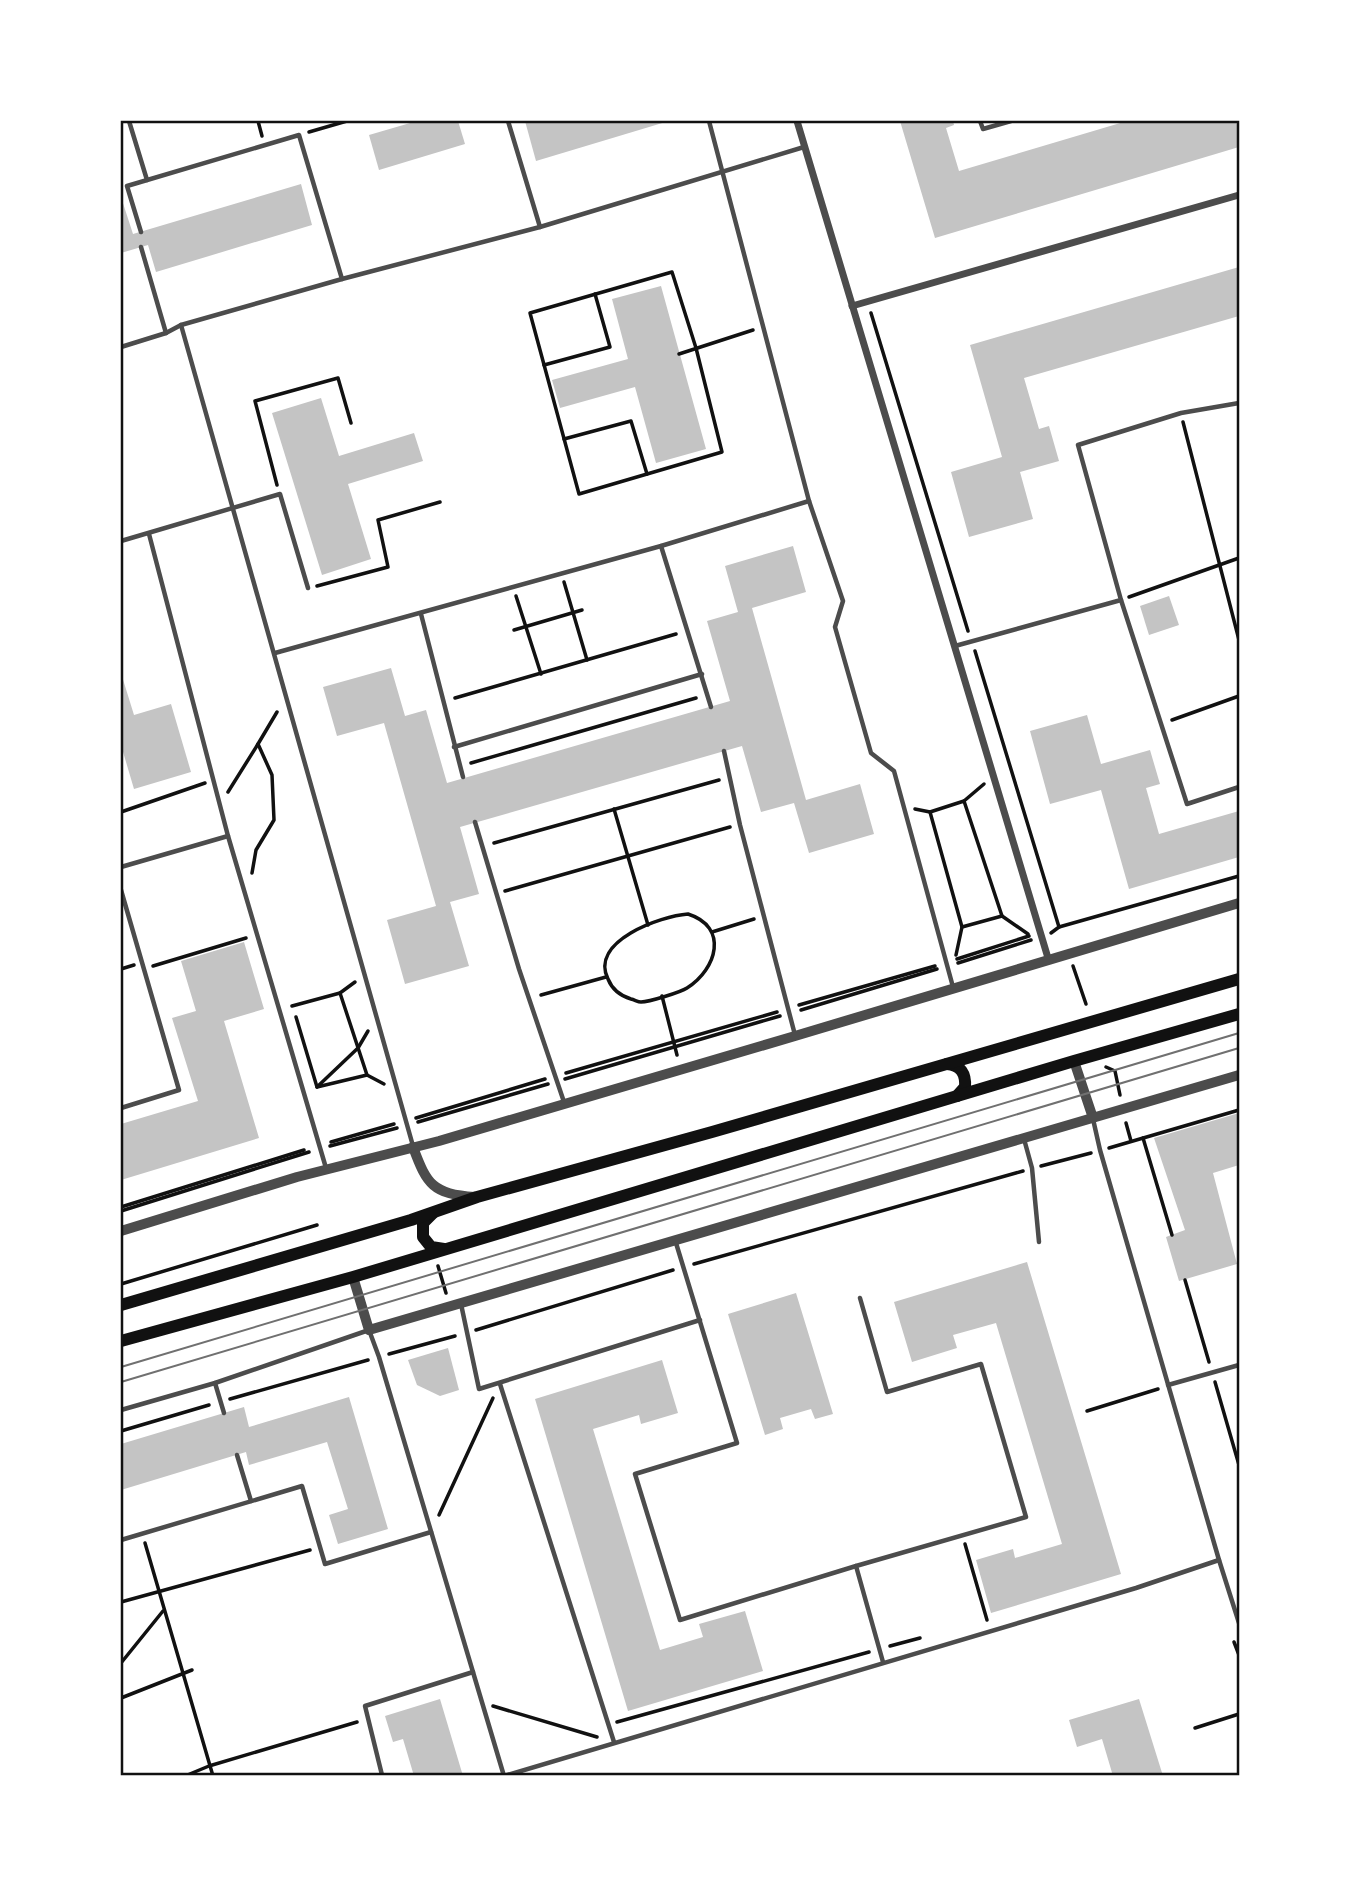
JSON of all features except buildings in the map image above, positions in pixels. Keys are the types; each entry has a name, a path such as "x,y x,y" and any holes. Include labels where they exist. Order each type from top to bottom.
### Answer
{"main road":[{"path":"121,1305 477,1198 1239,979"},
{"path":"121,1341 353,1277 1073,1061 1239,1014"},
{"path":"947,1064 958,1066 965,1075 965,1087 957,1096"},
{"path":"433,1213 423,1223 423,1237 432,1247 445,1249"}],"street":[{"path":"797,121 1048,958"},
{"path":"852,306 1239,195"},
{"path":"121,1231 327,1169 413,1147 796,1036 1048,958 1239,903"},
{"path":"1073,1061 1093,1118"},
{"path":"353,1277 369,1330 1239,1075"},
{"path":"413,1147 423,1173 437,1188 449,1195 477,1198"}],"lane":[{"path":"129,121 147,180"},
{"path":"508,121 540,227"},
{"path":"709,121 809,501 844,601 835,627 871,753 894,771 953,987"},
{"path":"980,121 983,129 1011,121"},
{"path":"141,232 127,186 299,135 342,279"},
{"path":"121,347 181,326 342,279 540,227 804,146"},
{"path":"141,247 166,333"},
{"path":"181,326 413,1147"},
{"path":"1239,403 1181,413 1077,445 1121,600 1186,804 1239,787"},
{"path":"121,541 280,494 309,588"},
{"path":"275,653 661,546 809,501"},
{"path":"149,534 228,836 327,1169"},
{"path":"661,546 710,707"},
{"path":"955,646 1121,600"},
{"path":"421,614 463,777"},
{"path":"454,747 702,674"},
{"path":"724,751 740,825 796,1036"},
{"path":"475,822 528,999 564,1103"},
{"path":"121,867 228,836"},
{"path":"121,890 179,1090 121,1108"},
{"path":"1093,1118 1100,1150 1239,1623"},
{"path":"1023,1138 1032,1168 1039,1242"},
{"path":"675,1240 737,1443 635,1474 680,1620 1026,1517 981,1364 887,1392 860,1298"},
{"path":"461,1303 479,1389 700,1320"},
{"path":"121,1409 215,1383 369,1330 504,1776 1136,1588 1219,1560"},
{"path":"1168,1385 1239,1365"},
{"path":"215,1383 224,1413"},
{"path":"500,1384 614,1742"},
{"path":"237,1455 251,1501"},
{"path":"121,1540 302,1486 325,1564 431,1532"},
{"path":"856,1566 883,1662"},
{"path":"377,1776 382,1775 365,1706 473,1672"}],"path":[{"path":"299,135 347,121"},
{"path":"672,272 696,348 722,452 579,494 530,313 595,294 672,272"},
{"path":"544,365 611,347 595,294"},
{"path":"868,301 1059,927"},
{"path":"680,354 762,328"},
{"path":"280,494 255,401 338,378 351,423"},
{"path":"1181,413 1239,640"},
{"path":"564,439 631,421 647,474"},
{"path":"309,588 388,567 378,520 440,502"},
{"path":"1121,600 1239,558"},
{"path":"562,573 587,660"},
{"path":"513,587 541,674"},
{"path":"514,631 582,610"},
{"path":"443,702 688,631"},
{"path":"220,805 287,695"},
{"path":"459,767 707,695"},
{"path":"1160,724 1239,696"},
{"path":"252,874 256,850 274,820 272,775 258,744"},
{"path":"964,801 1002,916 1031,936 955,960 962,928 930,811 964,801 994,776"},
{"path":"481,846 730,777"},
{"path":"121,812 214,780"},
{"path":"614,809 648,925"},
{"path":"496,893 740,825"},
{"path":"673,1043 789,1013 1042,937 1059,927 1239,876"},
{"path":"688,914 697,917 712,932 715,943 713,958 704,972 687,988 642,1003 626,998 614,990 606,977 606,959 616,945 636,929 648,925 688,914"},
{"path":"712,932 764,916"},
{"path":"962,928 1002,916"},
{"path":"144,969 256,935"},
{"path":"1073,964 1086,1004"},
{"path":"797,1006 935,966"},
{"path":"317,1087 292,1006 340,993 365,975"},
{"path":"528,999 606,977"},
{"path":"317,1087 367,1075 340,993"},
{"path":"662,996 680,1069"},
{"path":"121,1209 779,1011"},
{"path":"317,1087 358,1048 377,1017"},
{"path":"416,1118 556,1079"},
{"path":"331,1142 394,1124"},
{"path":"1143,1138 1172,1235"},
{"path":"121,1209 304,1150"},
{"path":"121,1284 317,1225"},
{"path":"431,1532 500,1384"},
{"path":"1087,1411 1168,1385"},
{"path":"143,1533 213,1776"},
{"path":"963,1536 987,1620"},
{"path":"121,1602 319,1547"},
{"path":"121,1663 164,1610"},
{"path":"1234,1642 1239,1655"},
{"path":"121,1698 192,1670"},
{"path":"481,1702 614,1742"},
{"path":"1195,1728 1239,1714"},
{"path":"185,1776 209,1766 369,1718"}],"tram line":[{"path":"121,1367 1239,1033"},
{"path":"121,1382 1239,1048"}]}
